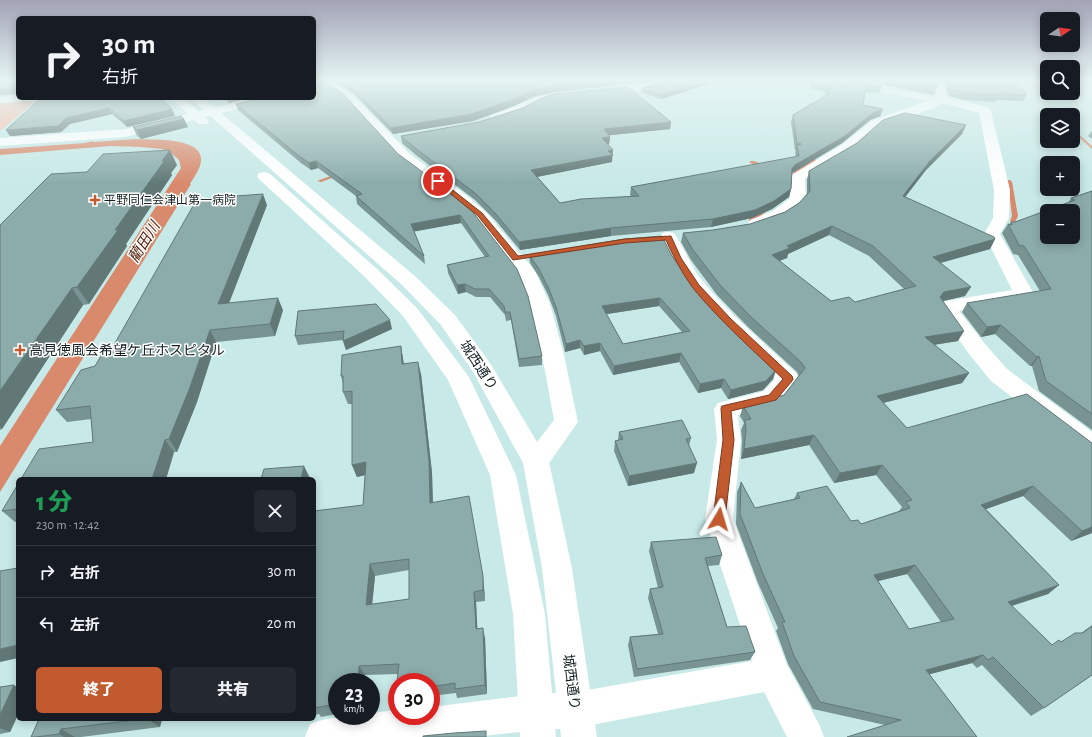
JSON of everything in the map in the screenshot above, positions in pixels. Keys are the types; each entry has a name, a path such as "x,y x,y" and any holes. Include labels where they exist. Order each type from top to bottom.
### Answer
{"street":[{"path":"2,136 125,133 181,115"},
{"name":"城西通り","path":"209,115 410,312 458,377 504,475 529,614 538,724"},
{"name":"城西通り","path":"210,115 409,281 448,320 482,368 536,462 557,568 577,724"},
{"path":"367,115 405,157 461,198 480,214 523,257 528,275 540,304 553,355 566,422 536,462"},
{"path":"483,123 504,115"},
{"path":"742,227 770,220 791,207 798,200 798,177 824,159 848,146 875,124 900,115"},
{"path":"986,115 1002,190 1001,218 992,234 1024,294 946,307 977,349 999,375 1092,445"},
{"path":"390,140 405,138"},
{"path":"669,237 678,258 696,286 788,379 772,398 726,408 729,440 719,519 773,674 806,737"},
{"path":"323,737 538,724 577,724 773,674"}],"shaded area":[{"path":"0,115 18,115 0,131"}],"water":[{"name":"藺田川","path":"136,139 174,141 192,146 198,151 201,158 199,168 191,184 0,492 0,446 181,168 179,160 171,153 162,149 110,146 0,155 0,149"}],"building":[{"path":"22,115 77,115 66,118 58,126 6,130"},
{"path":"118,115 146,115 124,121"},
{"path":"250,115 363,115 398,154 454,195 472,211 517,269 528,296 542,356 519,359 510,312 505,312 504,306 489,289 475,289 465,284 457,285 447,265 489,256 460,215 411,224 424,256 356,196 362,194 316,161 309,163"},
{"path":"379,115 464,115 391,128"},
{"path":"500,115 663,115 671,122 604,129 610,137 602,138 613,150 608,151 613,155 531,170 560,203 581,199 639,196 631,187 799,156 797,145 801,144 797,143 793,115 870,115 845,136 795,165 792,169 791,189 774,201 755,210 713,219 611,228 519,242 495,213 475,193 401,136 479,122"},
{"path":"897,115 917,115 966,125 930,161 903,196 994,237 995,239 933,257 971,287 944,292 940,297 964,331 925,337 969,373 877,396 907,428 1027,394 1092,443 1092,527 1082,531 1033,486 981,505 1059,585 1008,602 1052,645 1059,640 1061,642 1075,633 1083,633 1092,626 1092,675 1044,708 993,657 988,660 983,655 926,670 977,737 847,737 901,720 820,702 794,656 782,622 785,622 763,574 740,514 741,482 755,508 800,498 797,493 827,486 851,521 858,520 861,524 910,508 906,502 912,500 882,465 840,473 814,435 744,449 746,430 745,420 751,419 743,406 784,395 805,368 801,362 751,317 720,285 693,250 683,233 750,224 785,212 799,203 810,191 809,171 857,143 883,120","holes":["832,226 873,246 916,286 855,302 849,297 831,301 772,255 790,248 787,246","915,565 954,619 909,629 874,575"]},
{"path":"181,116 184,119 137,130 133,127"},
{"path":"170,150 162,161 165,160 115,230 118,230 77,287 72,288 0,391 0,225 51,174 87,172 103,154"},
{"path":"1092,191 1092,414 1046,381 1039,356 1037,357 1001,325 987,327 967,303 1051,289 1024,246 1019,245 1008,224 1012,225 1011,222 1015,222 1040,213 1040,244 1080,244 1080,204 1064,204 1075,200 1071,198"},
{"path":"263,194 218,304 278,298 270,324 210,330 189,390 169,439 165,440 153,477 22,477 39,449 93,442 90,406 56,410 81,370 95,366 104,351 111,350 197,199"},
{"path":"662,236 672,256 698,292 729,325 776,370 766,381 731,390 724,379 700,384 681,353 614,366 600,343 584,346 580,340 566,344 556,307 548,287 539,269 529,255 625,239","holes":["660,298 690,331 623,344 602,306"]},
{"path":"376,304 390,320 343,341 344,331 295,336 298,311"},
{"path":"401,346 402,364 418,362 429,461 430,503 469,496 483,576 483,590 474,592 476,629 483,628 485,685 455,689 455,683 440,686 440,673 398,673 399,664 359,666 359,673 328,673 328,706 316,708 316,511 363,505 366,462 352,465 352,391 343,392 343,376 341,376 342,355","holes":["409,559 409,599 366,605 370,564"]},
{"path":"682,420 691,438 686,439 697,463 629,476 615,441 623,439 619,432"},
{"path":"304,466 301,477 262,477 264,469"},
{"path":"16,487 16,509 2,511"},
{"path":"716,537 722,555 705,558 727,627 746,626 755,652 637,669 630,637 663,634 650,589 663,587 651,542"},
{"path":"16,568 16,645 0,649 0,571"},
{"path":"14,685 0,715 0,687"},
{"path":"38,721 127,721 61,729 59,734 31,737"},
{"path":"486,731 486,737 423,737 454,733"}],"waterway":[{"path":"1080,137 1092,148"},
{"path":"794,175 801,168 815,160"},
{"path":"752,162 767,167"},
{"path":"319,181 338,175"},
{"path":"1008,181 1010,182 1015,216 1013,221"},
{"path":"751,220 765,210"}],"place":[{"name":"平野同仁会津山第一病院","path":"95,200"},
{"name":"高見徳風会希望ケ丘ホスピタル","path":"20,350"}],"route":[{"path":"438,181 480,214 516,258 625,241 668,238 678,258 696,286 788,379 772,398 726,408 729,440 719,519"}]}
